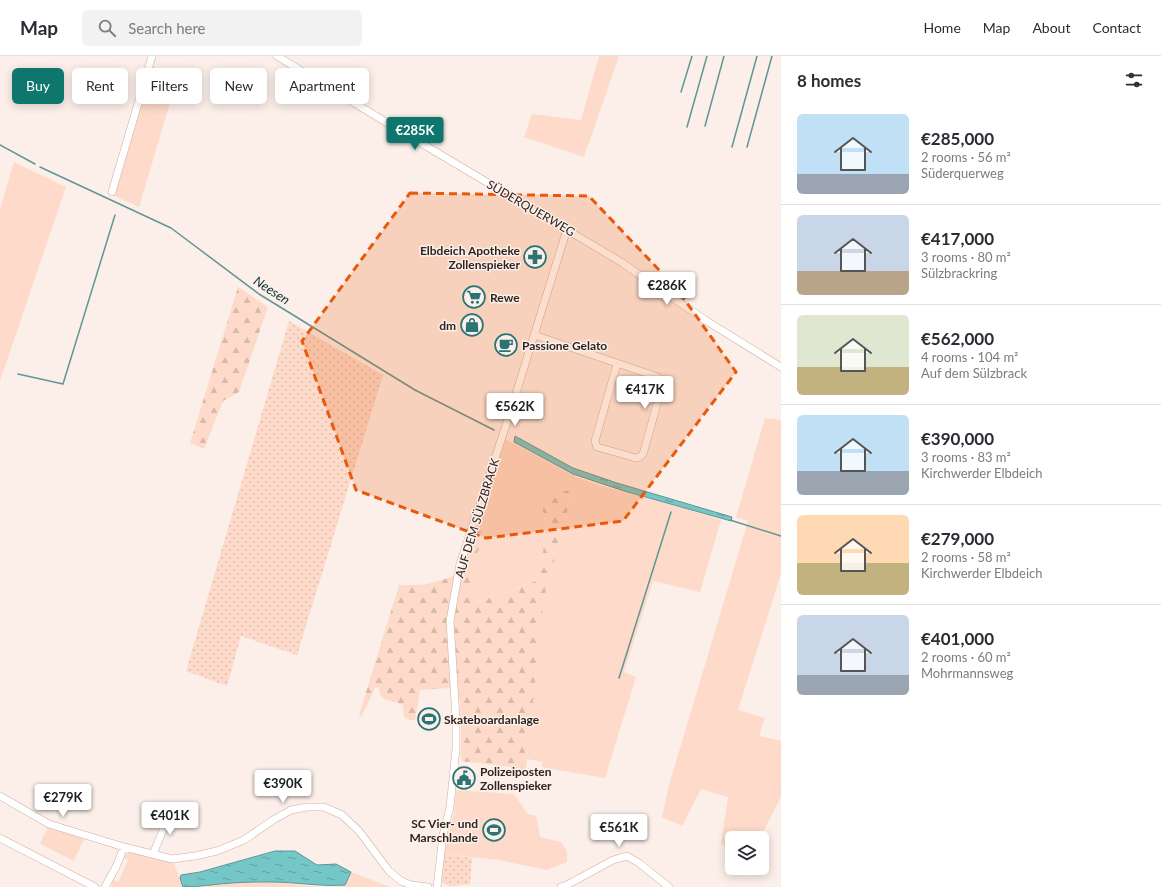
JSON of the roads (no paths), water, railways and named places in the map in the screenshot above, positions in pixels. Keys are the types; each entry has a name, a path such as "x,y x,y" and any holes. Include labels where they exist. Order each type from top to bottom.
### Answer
{"street":[{"path":"112,192 152,56"},
{"name":"SÜDERQUERWEG","path":"277,56 394,128 621,262 705,320 781,367"},
{"name":"AUF DEM SÜLZBRACK","path":"437,887 443,835 450,807 456,749 456,718 450,621 460,564 510,413 567,229"},
{"path":"534,335 658,377 663,383 642,454 640,457 636,458 597,447 595,441 617,364"},
{"path":"0,796 49,824 124,847 172,859 217,851 244,840 273,820 291,810 307,807 324,807 342,815 359,831 389,871 401,881 411,885 428,887"},
{"path":"153,854 171,811"},
{"path":"0,838 95,887"},
{"path":"105,887 116,867 124,847"},
{"path":"561,887 613,860 627,856 639,863 669,887"}],"water":[{"path":"515,436 573,468 617,483 732,517 731,521 624,491 573,474 514,442"},
{"path":"275,851 295,851 317,865 336,864 351,872 345,885 257,882 183,887 180,878 181,875 200,872"}],"waterway":[{"path":"681,92 692,56"},
{"path":"687,127 707,56"},
{"path":"705,126 724,56"},
{"path":"732,147 757,56"},
{"path":"747,147 772,56"},
{"name":"Neesen","path":"0,145 35,164"},
{"name":"Neesen","path":"40,167 171,228 259,294 415,390 494,430"},
{"path":"18,374 63,384 115,215"},
{"path":"619,678 671,512"},
{"path":"730,520 781,536"}],"place":[{"name":"Elbdeich Apotheke Zollenspieker","path":"535,257"},
{"name":"Rewe","path":"474,297"},
{"name":"dm","path":"472,325"},
{"name":"Passione Gelato","path":"506,345"},
{"name":"Skateboardanlage","path":"429,719"},
{"name":"Polizeiposten Zollenspieker","path":"464,778"},
{"name":"SC Vier- und Marschlande","path":"494,830"}]}
